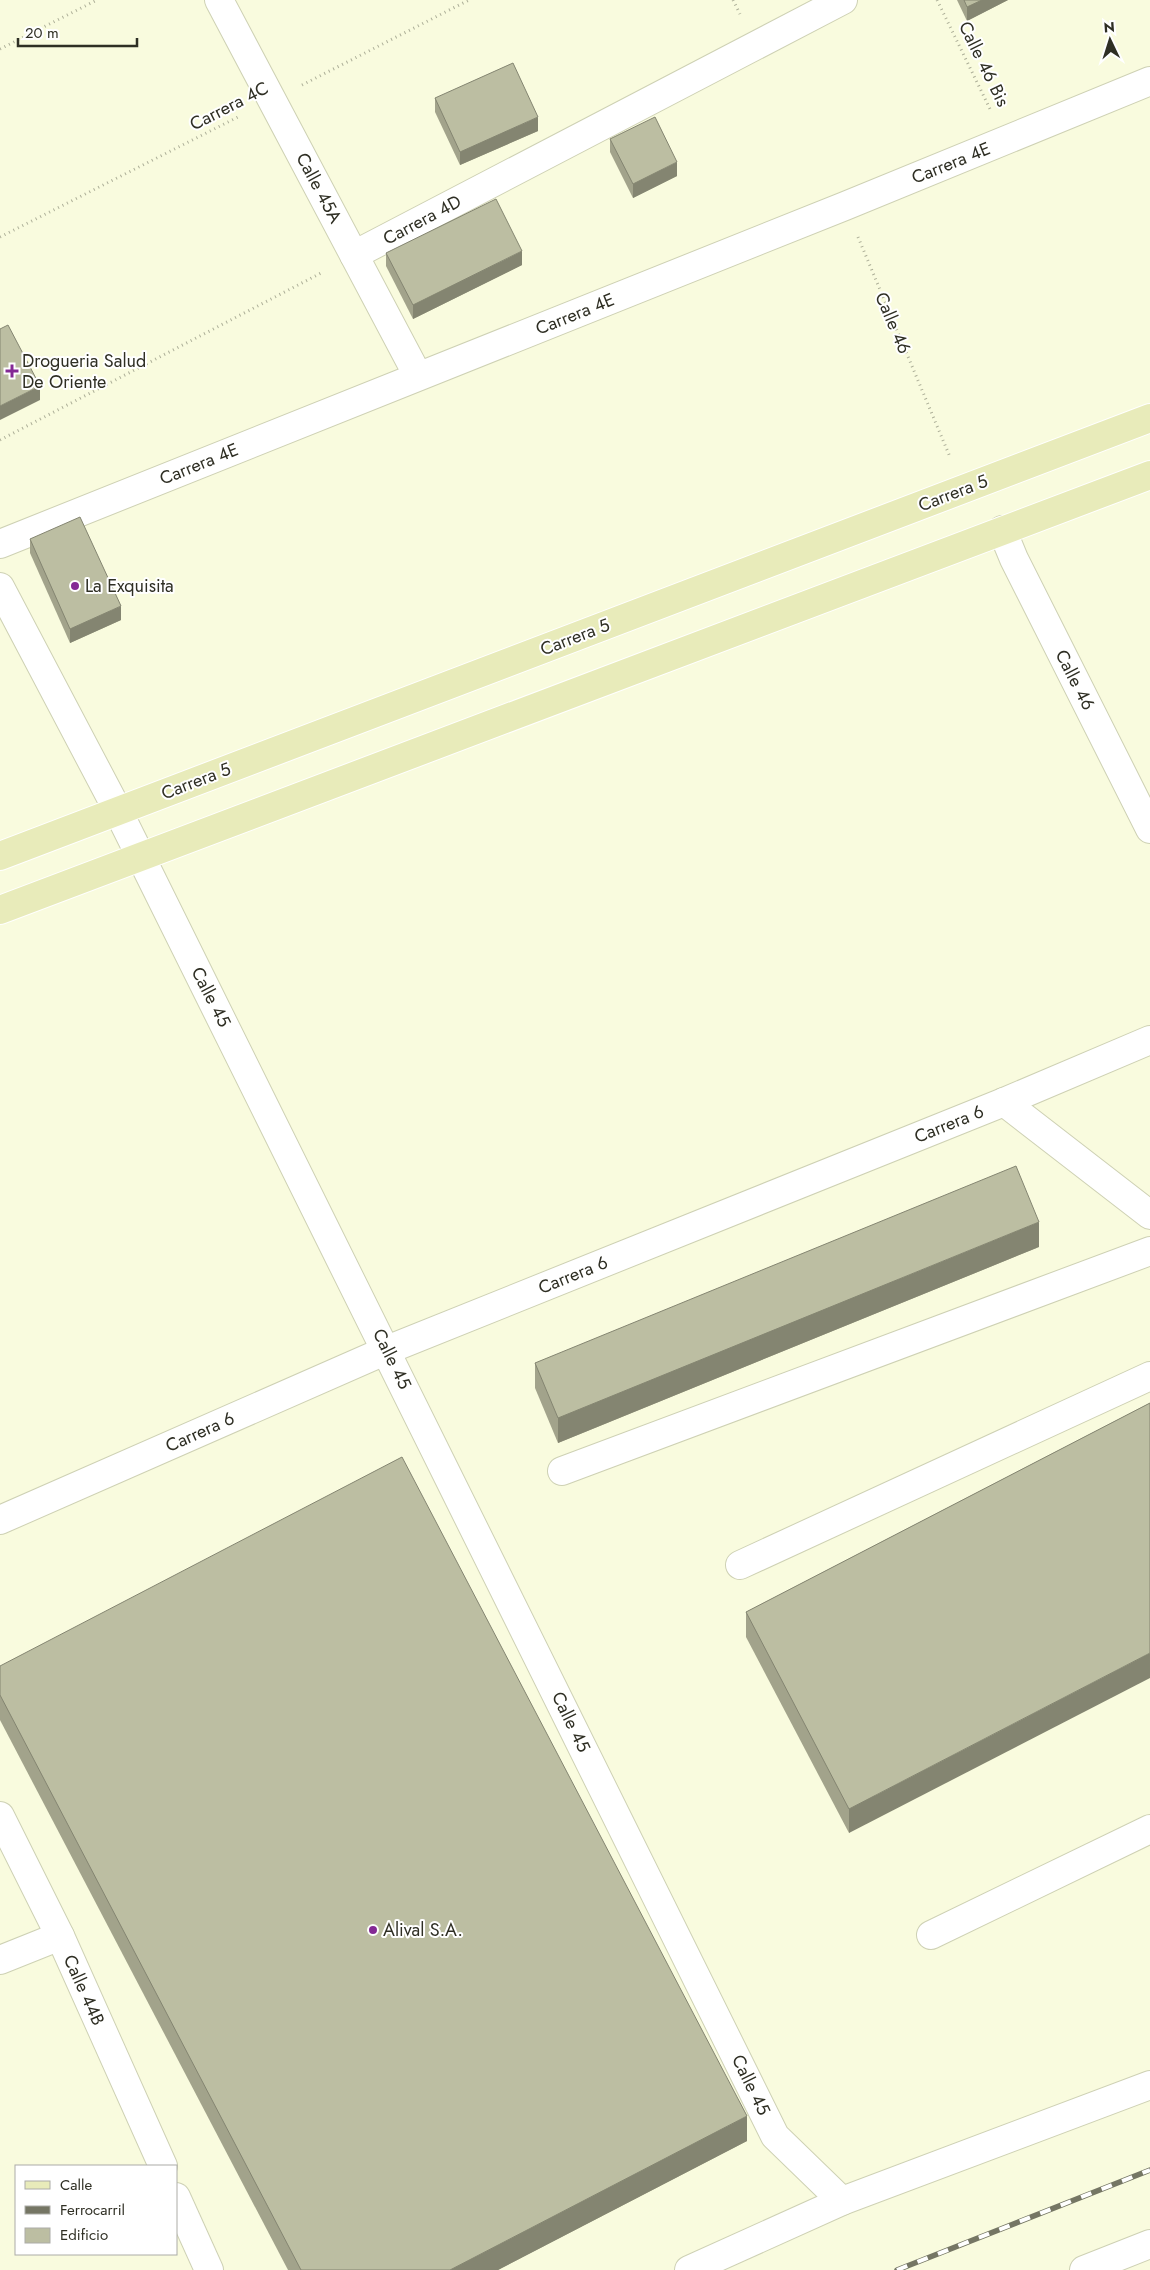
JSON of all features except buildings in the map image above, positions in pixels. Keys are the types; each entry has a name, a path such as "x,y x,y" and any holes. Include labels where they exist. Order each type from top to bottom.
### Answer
{"main road":[{"name":"Carrera 5","path":"0,856 1150,418"},
{"path":"0,910 1150,475"}],"street":[{"name":"Calle 45A","path":"219,0 418,376"},
{"name":"Carrera 4D","path":"354,255 843,0"},
{"name":"Carrera 4E","path":"0,544 845,206 1150,81"},
{"name":"Calle 46","path":"1002,530 1014,559 1150,829"},
{"name":"Calle 45","path":"0,587 141,856 776,2136 842,2201"},
{"name":"Carrera 6","path":"0,1520 387,1350 1004,1102 1150,1040"},
{"path":"1004,1102 1150,1215"},
{"path":"562,1471 1150,1251"},
{"path":"740,1565 1150,1376"},
{"name":"Calle 44B","path":"0,1816 60,1936 162,2165"},
{"path":"931,1936 1150,1830"},
{"path":"0,1960 60,1936"},
{"path":"689,2270 842,2201 1150,2085"},
{"path":"178,2201 209,2270"},
{"path":"1084,2270 1150,2244"}],"path":[{"path":"0,49 97,0"},
{"name":"Carrera 4C","path":"0,237 469,0"},
{"name":"Calle 46 Bis","path":"937,0 1006,141"},
{"name":"Calle 46","path":"845,206 954,466"},
{"path":"0,440 354,255"}],"railway":[{"path":"897,2270 1150,2170"}],"place":[{"name":"Drogueria Salud De Oriente","path":"12,371"},
{"name":"La Exquisita","path":"75,586"},
{"name":"Alival S.A.","path":"373,1930"}]}
